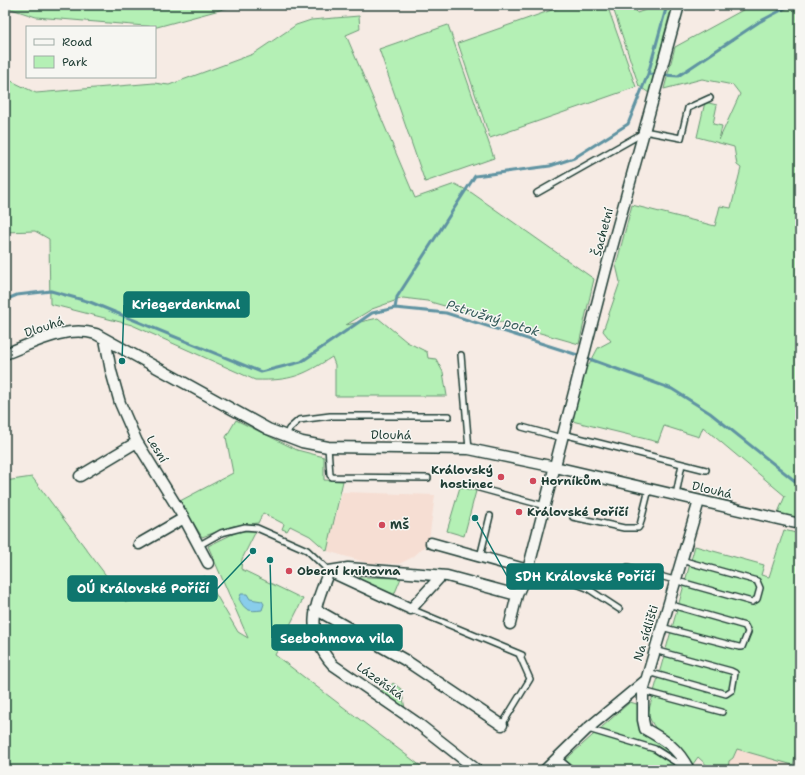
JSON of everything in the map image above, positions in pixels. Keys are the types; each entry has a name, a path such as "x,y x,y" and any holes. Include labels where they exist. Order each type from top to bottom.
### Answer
{"street":[{"name":"Šachetní","path":"555,467 585,346 679,5"},
{"name":"Dlouhá","path":"5,354 58,334 74,331 85,331 105,339 268,429 302,442 328,447 469,449 555,467 800,524"},
{"name":"Lesní","path":"105,339 111,371 120,403 137,442 184,518 208,563"},
{"path":"80,476 137,442"},
{"path":"510,624 518,595 528,568 555,467"},
{"name":"Na sídlišti","path":"688,770 682,756 671,745 645,729 643,720 643,691 699,501"},
{"path":"139,544 184,518"},
{"path":"431,544 528,568"},
{"path":"329,571 348,568 441,576 518,595"},
{"path":"329,571 411,608 441,576"},
{"name":"Lázeňská","path":"329,571 313,616 315,636 320,647 333,665 416,722 477,770"},
{"path":"315,608 405,660 502,725"},
{"path":"545,770 647,676"},
{"path":"556,760 568,770"}],"lane":[{"path":"537,193 644,132 681,138 688,108 710,98"},
{"path":"461,355 469,449"},
{"path":"286,436 289,429 299,420 330,416 449,416"},
{"path":"522,428 706,470"},
{"path":"328,447 330,474 332,477 428,478"},
{"path":"676,496 682,464"},
{"path":"479,488 544,506"},
{"path":"573,517 624,528 638,528 649,489"},
{"path":"480,557 490,516"},
{"path":"198,546 221,533 245,527 257,528 307,550 329,571"},
{"path":"628,567 752,602 757,599 760,588 757,581 681,560"},
{"path":"528,568 587,588 619,609"},
{"path":"661,627 739,647 742,647 746,638 747,629 745,626 668,604"},
{"path":"411,608 520,655 530,680 502,725"},
{"path":"647,676 726,694 732,690 735,673 654,650"},
{"path":"643,691 722,712"},
{"path":"588,729 655,749 688,770"}],"shaded area":[{"name":"MŠ","path":"342,492 435,495 429,540 426,545 413,557 399,564 368,563 327,551"},
{"path":"737,749 793,765 791,770 728,770 728,761 733,758"}],"green space":[{"path":"5,5 238,5 157,27 36,17 5,7"},
{"path":"566,5 607,5 636,87 490,138 458,43"},
{"path":"612,5 622,7 634,5 637,13 659,5 672,5 649,93 639,86"},
{"path":"752,5 800,5 800,521 777,515 785,496 703,427 699,437 664,426 658,442 572,421 586,365 589,365 598,348 611,341 603,331 620,282 616,265 632,205 715,226 720,206 731,208 741,168 737,165 734,147 697,137 705,102 717,105 713,124 722,126 719,140 740,94 733,85 702,79 664,89 675,47"},
{"path":"359,16 360,29 346,35 415,198 455,184 472,193 594,279 579,344 427,301 403,298 372,309 346,325 378,318 407,342 427,352 428,358 436,359 443,372 447,396 335,396 335,365 332,357 312,369 296,376 278,380 255,380 132,325 50,304 49,239 35,231 5,232 5,78 36,93 154,83 169,85 253,54 296,25 311,20"},
{"path":"448,25 494,158 425,182 379,49"},
{"path":"236,420 297,450 324,457 324,480 343,481 327,551 310,536 290,526 287,531 282,529 284,524 263,513 258,523 233,526 202,537 180,501 233,473 226,437"},
{"path":"32,477 126,602 174,593 205,576 238,632 248,638 208,546 239,531 256,531 242,559 241,569 303,599 275,655 426,770 5,770 5,481"},
{"path":"460,487 476,491 464,536 447,531"},
{"path":"784,530 800,534 800,738 793,765 737,749 733,758 729,761 728,770 712,770 698,757 693,764 661,734 651,721 648,713 695,546 764,565 761,575 769,577"},
{"path":"360,577 401,578 394,595 359,582 358,579"},
{"path":"393,683 401,689 406,713 380,693 383,689 388,689"},
{"path":"630,702 640,705 641,729 668,749 684,767 681,770 554,770"}],"water":[{"path":"241,594 247,594 250,599 262,601 264,604 262,610 253,611 245,608 239,599"}],"waterway":[{"path":"648,74 667,5"},
{"path":"395,308 397,297 475,176 550,166 574,158 628,124 648,74 678,76 759,22 791,5"},
{"name":"Pstružný potok","path":"5,300 17,295 51,291 90,302 261,372 301,362 372,313 395,308 446,313 584,357 672,389 710,413 800,485"}],"place":[{"name":"Kriegerdenkmal","path":"122,361"},
{"name":"Královský hostinec","path":"501,477"},
{"name":"Horníkům","path":"533,481"},
{"name":"Královské Poříčí","path":"519,512"},
{"name":"SDH Královské Poříčí","path":"475,518"},
{"name":"MŠ","path":"382,525"},
{"name":"OÚ Královské Poříčí","path":"253,551"},
{"name":"Seebohmova vila","path":"270,560"},
{"name":"Obecní knihovna","path":"289,571"}]}
